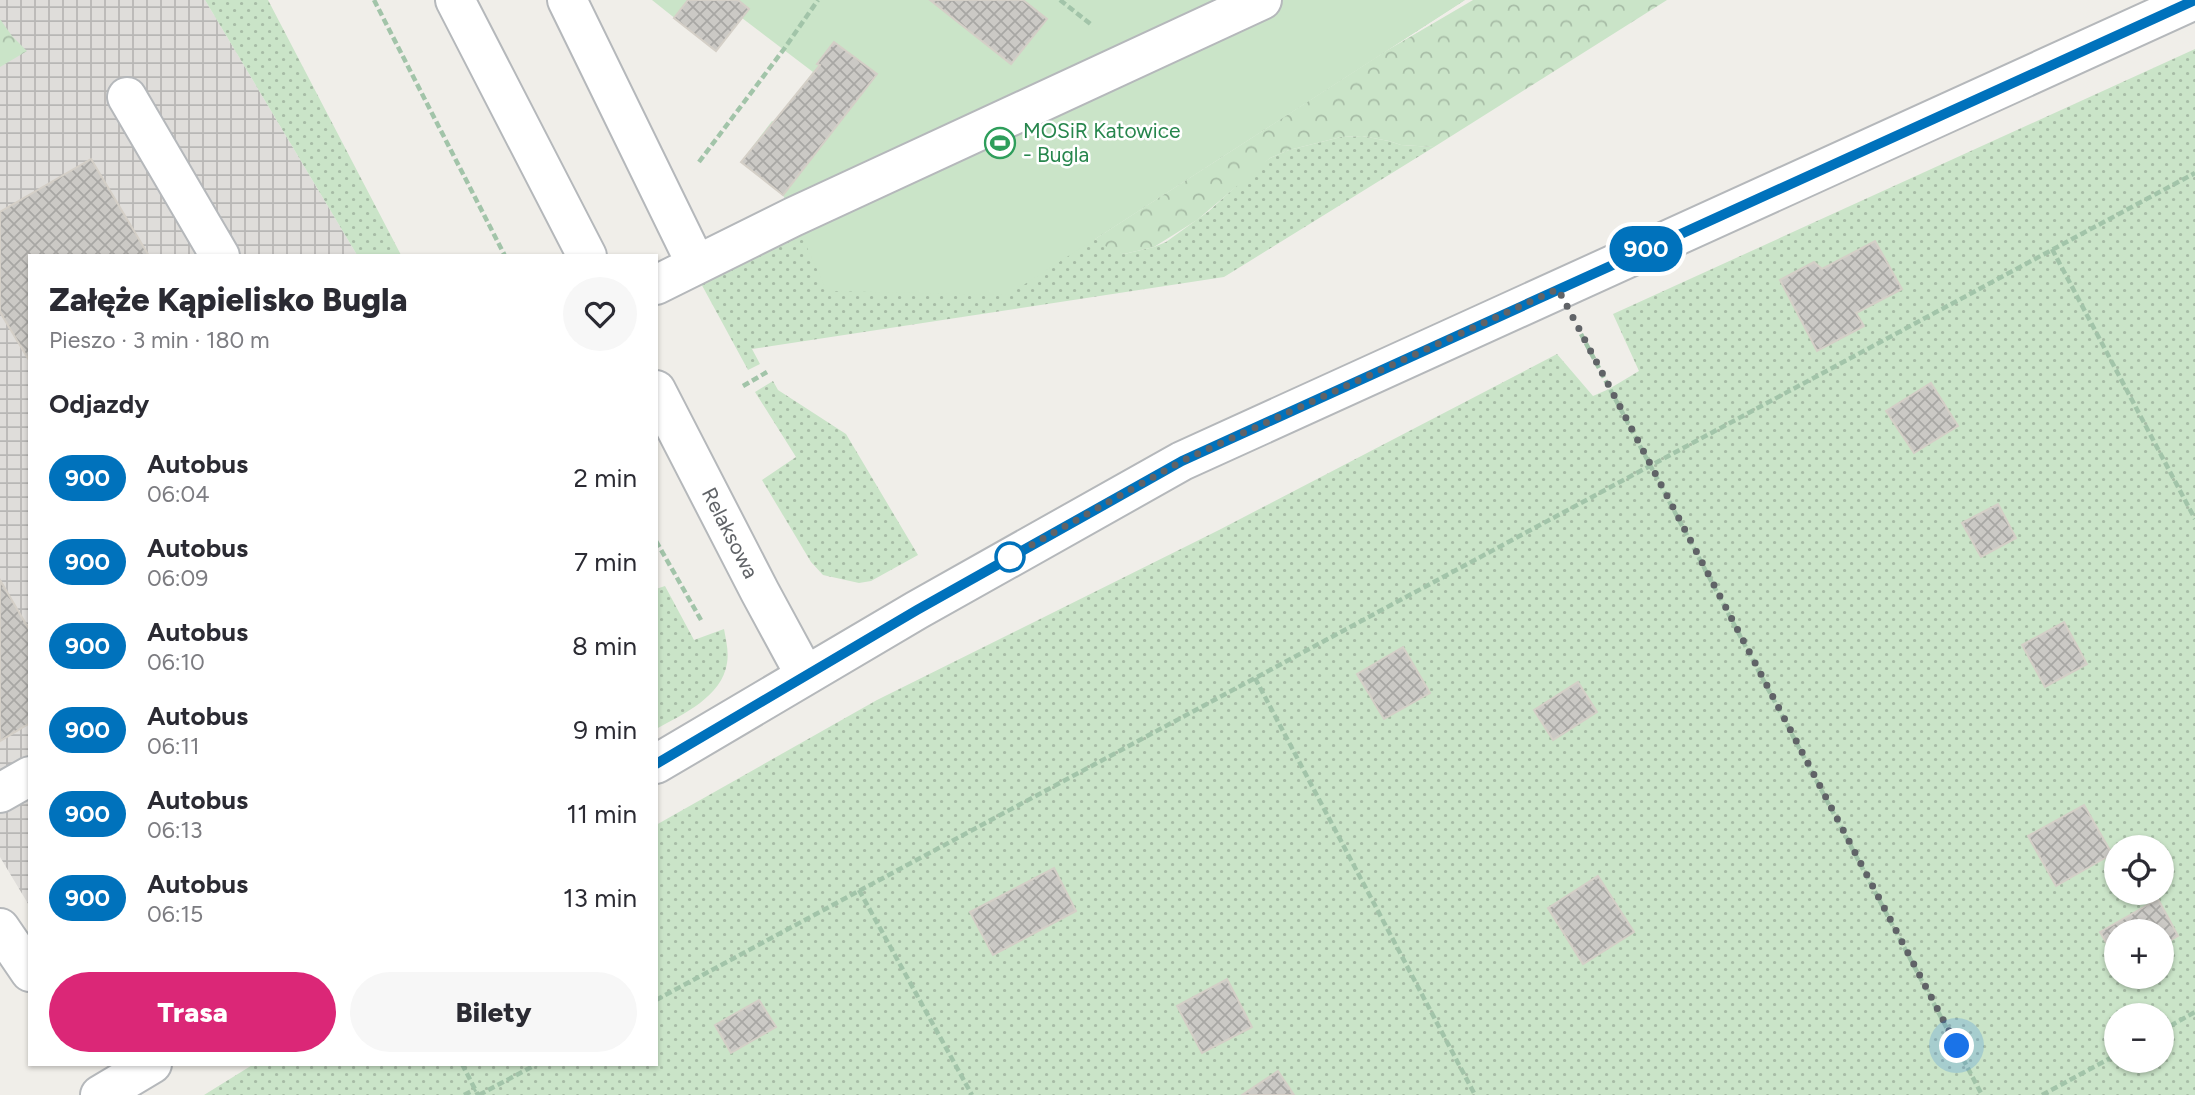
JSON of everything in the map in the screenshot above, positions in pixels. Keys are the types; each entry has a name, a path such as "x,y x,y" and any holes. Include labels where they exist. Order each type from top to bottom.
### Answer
{"street":[{"path":"455,0 586,254"},
{"path":"567,0 696,264"},
{"path":"658,284 1262,0"},
{"path":"658,763 917,610 1182,461 2195,0"},
{"path":"127,97 219,254"},
{"name":"Relaksowa","path":"658,394 806,675"},
{"path":"0,793 28,777"},
{"path":"0,928 28,969"},
{"path":"100,1083 147,1066"}],"path":[{"path":"374,0 504,254"},
{"path":"667,204 818,0"},
{"path":"658,999 2195,173"},
{"path":"2052,249 2195,519"},
{"path":"1558,289 1982,1095"},
{"path":"743,386 767,372"},
{"path":"658,545 701,620"},
{"path":"1255,678 1475,1095"},
{"path":"859,890 972,1095"},
{"path":"2174,1024 2195,1012"},
{"path":"2042,1095 2104,1061"},
{"path":"463,1066 479,1095 533,1066"},
{"path":"464,1095 475,1089"}],"shaded area":[{"path":"0,0 205,0 356,254 28,254 28,904 0,857"}],"green space":[{"path":"205,0 268,0 400,254 356,254"},
{"name":"MOSiR Katowice - Bugla","path":"652,0 1465,0 1008,295 827,291 783,195 741,162 813,72 742,18 716,51"},
{"path":"1465,0 1095,239 1124,254 1166,242 1209,211 1256,168 1289,150 1341,137 1362,136 1401,145 1434,147 1224,277 752,349 760,364 748,370 698,278 802,235 893,190"},
{"path":"1473,0 1667,0 1434,147 1401,145 1362,136 1341,137 1289,150 1270,158 1197,220 1154,247 1124,254 1095,239 1386,51"},
{"path":"0,19 27,51 0,67"},
{"path":"2195,49 2195,1095 204,1095 251,1066 658,1066 658,824 877,700 1219,530 1557,354 1593,396 1639,371 1613,314"},
{"path":"773,381 778,390 846,434 918,555 871,581 859,583 823,575 811,562 762,480 796,457 755,392"},
{"path":"665,586 694,640 724,629 728,659 724,675 709,695 658,728 658,588"}],"building":[{"path":"688,0 738,0 749,9 716,51 674,18"},
{"path":"930,0 1023,0 1047,19 1011,64"},
{"path":"834,42 877,74 783,195 741,162 820,65 817,64"},
{"path":"91,159 148,254 28,254 28,359 0,312 0,212"},
{"path":"1875,241 1902,289 1856,313 1864,326 1817,351 1780,280 1814,262 1822,269"},
{"path":"1931,383 1958,426 1914,453 1886,411"},
{"path":"1998,504 2016,538 1981,557 1962,523"},
{"path":"0,580 28,628 28,724 0,741"},
{"path":"2064,622 2087,664 2045,687 2022,645"},
{"path":"1403,647 1430,693 1384,719 1357,674"},
{"path":"1578,682 1597,712 1553,740 1534,710"},
{"path":"2084,805 2104,840 2104,859 2056,886 2028,836"},
{"path":"1054,868 1076,911 993,955 970,912"},
{"path":"1598,876 1634,932 1583,964 1548,908"},
{"path":"2147,905 2161,905 2169,919 2123,919"},
{"path":"1227,979 1252,1027 1202,1053 1177,1006"},
{"path":"759,1000 776,1027 731,1053 715,1025"},
{"path":"1278,1071 1294,1095 1242,1095"}],"bus line":[{"name":"900","path":"658,763 917,610 1182,461 2195,0"}],"place":[{"name":"MOSiR Katowice - Bugla","path":"1000,143"}],"route":[{"path":"1010,557 1182,461 1558,289 1957,1046"}]}
